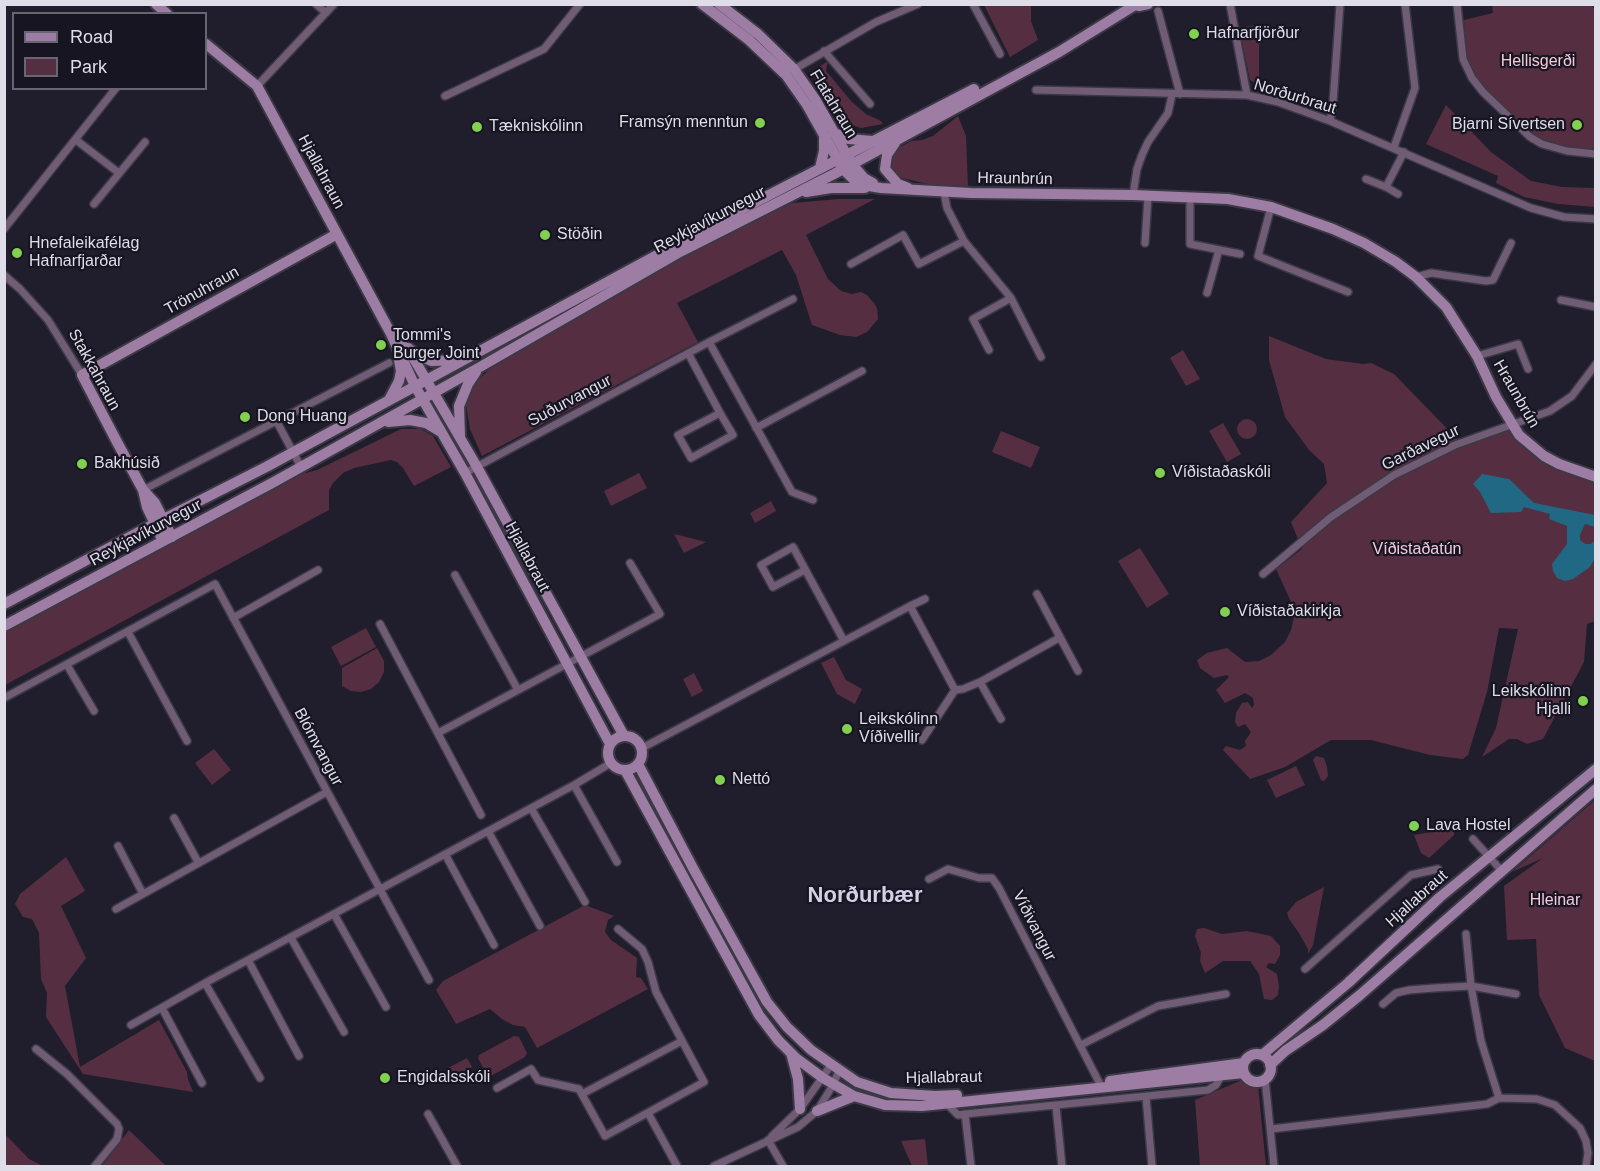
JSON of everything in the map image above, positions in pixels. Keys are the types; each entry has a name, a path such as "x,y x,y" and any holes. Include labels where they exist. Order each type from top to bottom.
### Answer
{"main road":[{"name":"Flatahraun","path":"702,4 721,8 749,40 790,72 807,105 829,134 845,162"},
{"name":"Reykjavíkurvegur","path":"4,626 428,397 652,268 788,196 875,141 1052,48 1120,4"},
{"path":"1135,5 1148,4"},
{"name":"Reykjavíkurvegur","path":"4,604 266,467 820,168 845,162 898,139 1059,52 1135,5"},
{"name":"Hjallahraun","path":"207,45 257,86 420,383"},
{"path":"820,168 829,134 849,139 875,141"},
{"path":"898,139 887,155 885,169 898,184 911,189"},
{"name":"Hraunbrún","path":"845,162 855,181 881,188 944,192 1190,197 1251,202 1333,229 1364,243 1396,262 1416,277 1446,307 1477,356 1519,435 1544,456 1575,471 1596,477"},
{"path":"788,196 831,188 881,188"},
{"name":"Trönuhraun","path":"82,375 337,234"},
{"path":"398,343 432,361 464,359"},
{"path":"388,400 399,381 401,371 398,343"},
{"path":"460,439 459,406 468,384 480,368"},
{"name":"Stakkahraun","path":"82,375 143,489 155,503 159,521 167,539"},
{"name":"Hjallabraut","path":"420,383 477,467 624,736"},
{"name":"Hjallabraut","path":"428,397 442,433 610,744"},
{"path":"378,424 410,420 426,423 442,433"},
{"path":"618,737 632,737 642,748 642,756 638,764 630,770 615,767 608,755 610,744 618,737"},
{"name":"Hjallabraut","path":"638,764 767,1002 800,1041 857,1082 891,1093 935,1096 1221,1076 1244,1068"},
{"name":"Hjallabraut","path":"1262,1055 1341,990 1440,897 1596,769"},
{"name":"Hjallabraut","path":"625,770 743,988 768,1028 791,1053 833,1085 854,1096 875,1104 922,1106 1244,1068"},
{"name":"Hjallabraut","path":"1270,1065 1360,995 1596,789"},
{"path":"791,1053 798,1079 800,1109"},
{"path":"1258,1054 1262,1055 1270,1065 1269,1074 1260,1081 1251,1080 1244,1068 1249,1056 1258,1054"},
{"path":"817,1110 854,1096"}],"street":[{"path":"316,4 326,13"},
{"path":"257,86 334,4"},
{"path":"445,96 544,49 580,4"},
{"name":"Flatahraun","path":"790,72 876,22 918,4"},
{"path":"973,4 1000,54"},
{"path":"1230,4 1247,95"},
{"path":"1330,121 1340,4"},
{"path":"1394,147 1416,88 1405,4"},
{"path":"1456,4 1463,59 1472,78 1483,92 1530,137 1542,144 1567,151 1596,154"},
{"path":"1133,195 1137,169 1142,155 1168,113 1176,94 1158,11"},
{"name":"Flatahraun","path":"824,51 870,104"},
{"path":"4,229 114,90"},
{"name":"Norðurbraut","path":"1036,90 1247,95 1278,102 1394,147 1531,208 1564,218 1596,219"},
{"path":"76,140 119,173"},
{"path":"94,204 145,142"},
{"path":"1386,187 1404,152"},
{"path":"1366,179 1398,194"},
{"path":"944,192 947,208 964,241 1011,298 1041,357"},
{"path":"1145,243 1148,197"},
{"path":"1190,197 1191,244 1240,254"},
{"path":"1271,207 1258,256 1347,292"},
{"path":"851,264 903,235 919,264 964,241"},
{"path":"1416,277 1431,273 1486,282 1493,280 1511,243"},
{"path":"1207,294 1219,250"},
{"name":"Stakkahraun","path":"4,275 20,288 48,320 82,375"},
{"path":"989,350 973,319 1011,298"},
{"name":"Suðurvangur","path":"465,473 793,299"},
{"path":"1561,300 1596,307"},
{"path":"709,342 792,492 813,500"},
{"name":"Hraunbrún","path":"1477,356 1518,344 1528,369"},
{"path":"688,353 733,435 691,458 678,435 720,413"},
{"path":"143,489 389,363"},
{"name":"Garðavegur","path":"1263,574 1331,517 1394,475 1455,445 1551,411 1563,404 1596,364"},
{"path":"756,428 862,371"},
{"path":"277,422 301,466"},
{"path":"805,570 773,587 760,565 793,547 843,641"},
{"path":"438,733 660,614 630,563"},
{"path":"233,618 318,570"},
{"path":"455,575 518,690"},
{"name":"Blómvangur","path":"128,632 215,584 429,980"},
{"path":"1037,594 1078,671"},
{"path":"642,748 925,599"},
{"path":"910,606 955,690"},
{"path":"380,624 481,815"},
{"path":"4,698 128,632 187,741"},
{"path":"922,740 955,690 980,682 1059,638"},
{"path":"67,665 94,711"},
{"path":"980,682 1001,719"},
{"path":"131,1025 611,763"},
{"path":"574,785 617,862"},
{"path":"116,909 327,792"},
{"path":"531,808 585,902"},
{"path":"174,818 198,862"},
{"path":"488,831 540,926"},
{"path":"1473,839 1501,870"},
{"path":"118,846 143,894"},
{"path":"445,854 494,945"},
{"name":"Víðivangur","path":"929,879 948,869 979,878 992,878 1101,1085"},
{"path":"1305,969 1411,874 1438,869"},
{"path":"334,914 386,1007"},
{"path":"497,1088 531,1070 538,1080 579,1089 605,1136 704,1082 656,992 642,949 618,928"},
{"path":"1466,934 1471,986 1481,1041 1499,1098"},
{"path":"291,938 344,1032"},
{"path":"248,960 299,1056"},
{"path":"205,983 260,1078"},
{"path":"1383,1004 1396,993 1409,990 1471,986 1516,994"},
{"path":"1081,1045 1158,1006 1226,994"},
{"path":"162,1008 202,1083"},
{"path":"582,1094 682,1041"},
{"path":"36,1049 67,1074 117,1124 119,1129 117,1138 95,1167"},
{"path":"768,1140 792,1120 823,1078 835,1068"},
{"path":"714,1167 798,1126 817,1110 833,1085 835,1068"},
{"name":"Hjallabraut","path":"945,1103 958,1114 1056,1106 1208,1090 1216,1085 1221,1076"},
{"path":"1264,1079 1274,1167"},
{"path":"1146,1097 1152,1167"},
{"path":"1271,1129 1487,1104 1499,1098 1537,1100 1555,1105 1580,1128 1588,1153 1586,1167"},
{"path":"1056,1106 1062,1167"},
{"path":"648,1113 677,1167"},
{"path":"428,1114 457,1167"},
{"path":"965,1114 971,1167"},
{"path":"768,1140 783,1167"}],"green space":[{"path":"984,5 1031,5 1031,21 1038,40 1010,57"},
{"name":"Hellisgerði","path":"1492,5 1592,5 1596,12 1595,149 1581,151 1540,141 1479,85 1465,55 1464,20 1493,13"},
{"path":"1262,24 1263,39 1259,45 1259,85 1250,80 1239,28"},
{"path":"828,61 826,71 852,102 883,124 861,128 846,123 836,114 811,72"},
{"path":"1446,105 1491,152 1531,181 1562,187 1595,188 1595,207 1558,204 1524,197 1496,183 1498,176 1426,144"},
{"path":"958,116 966,136 968,188 928,184 898,177 890,169 890,156 893,151 911,141 933,136"},
{"path":"875,199 806,235 828,279 841,291 852,294 861,292 874,303 878,319 867,332 856,337 840,335 812,325 796,275 782,250 677,303 698,342 482,456 470,429 466,405 468,395 478,380 496,363 639,278 763,213 793,203"},
{"name":"Víðistaðatún","path":"1269,336 1326,359 1371,363 1394,374 1464,446 1508,428 1516,439 1555,467 1595,481 1595,621 1587,624 1584,662 1543,739 1527,744 1517,739 1509,739 1482,757 1496,728 1518,629 1499,628 1487,692 1468,755 1463,759 1430,755 1371,740 1331,740 1285,767 1250,779 1223,750 1226,746 1240,750 1246,746 1245,741 1251,732 1245,724 1238,727 1235,722 1236,713 1242,703 1248,702 1252,708 1253,698 1245,693 1225,703 1216,690 1229,677 1227,675 1214,678 1200,668 1197,660 1207,653 1227,648 1245,662 1259,661 1271,655 1285,642 1294,617 1293,606 1276,569 1302,549 1291,522 1327,483 1324,464 1309,450 1285,417 1269,360"},
{"path":"1183,350 1200,379 1186,386 1170,358"},
{"path":"1247,419 1254,422 1257,429 1254,436 1247,439 1240,436 1237,429 1240,422"},
{"path":"1223,423 1241,454 1227,462 1209,431"},
{"path":"401,429 421,429 433,436 451,467 414,486 403,468 391,460 354,468 343,473 329,490 329,510 5,685 5,631 302,474 317,470"},
{"path":"1001,431 1040,447 1031,468 992,452"},
{"path":"639,473 647,488 611,506 604,491"},
{"path":"771,501 776,511 755,523 750,513"},
{"path":"674,534 706,542 684,553"},
{"path":"1140,548 1169,594 1147,608 1118,561"},
{"path":"366,628 376,647 341,666 331,647"},
{"path":"377,648 384,661 384,672 379,682 371,689 361,692 351,691 342,686 342,668"},
{"path":"834,657 846,680 862,689 855,704 837,694 821,663"},
{"path":"694,673 703,691 692,697 683,679"},
{"path":"214,749 231,770 212,785 195,763"},
{"path":"1316,756 1324,758 1327,767 1328,776 1324,781 1321,780 1313,760"},
{"path":"1296,766 1305,785 1276,798 1267,780"},
{"name":"Hleinar","path":"1595,800 1595,1061 1565,1048 1539,995 1536,939 1507,940 1504,886 1543,858 1512,872"},
{"path":"1448,829 1454,831 1454,835 1429,858 1421,853 1414,835"},
{"path":"66,857 85,891 61,906 86,958 65,986 80,1067 159,1020 187,1072 193,1092 83,1074 46,1017 47,993 41,979 39,933 32,919 23,917 15,904 20,894"},
{"path":"1324,887 1313,945 1308,954 1308,949 1287,913 1296,902"},
{"path":"585,905 614,916 608,920 605,932 611,940 637,958 636,977 641,978 648,989 537,1048 525,1027 513,1025 490,1009 456,1024 436,990 443,981"},
{"path":"1204,928 1222,934 1247,931 1271,936 1280,946 1280,955 1275,964 1269,963 1266,967 1277,974 1278,995 1272,1000 1264,999 1259,974 1250,961 1223,961 1205,973 1195,936 1197,929"},
{"path":"514,1036 519,1037 527,1053 525,1057 491,1076 487,1075 478,1058 479,1055"},
{"path":"467,1058 472,1067 453,1078 448,1068"},
{"path":"1242,1080 1258,1086 1266,1166 1200,1166 1195,1100"},
{"path":"129,1130 166,1166 102,1166"},
{"path":"4,1133 29,1159 41,1165 54,1166 5,1166"},
{"path":"925,1139 928,1166 912,1166 901,1141"}],"water":[{"path":"1482,474 1509,479 1534,503 1595,515 1595,527 1585,524 1580,535 1580,540 1585,544 1591,544 1595,540 1595,558 1590,567 1573,579 1565,581 1557,578 1552,564 1567,544 1567,526 1549,519 1550,514 1524,507 1521,512 1491,513 1473,484"}],"place":[{"name":"Hafnarfjörður","path":"1194,34"},
{"name":"Framsýn menntun","path":"760,123"},
{"name":"Bjarni Sívertsen","path":"1577,125"},
{"name":"Tækniskólinn","path":"477,127"},
{"name":"Stöðin","path":"545,235"},
{"name":"Hnefaleikafélag Hafnarfjarðar","path":"17,253"},
{"name":"Tommi's Burger Joint","path":"381,345"},
{"name":"Dong Huang","path":"245,417"},
{"name":"Bakhúsið","path":"82,464"},
{"name":"Víðistaðaskóli","path":"1160,473"},
{"name":"Víðistaðakirkja","path":"1225,612"},
{"name":"Leikskólinn Hjalli","path":"1583,701"},
{"name":"Leikskólinn Víðivellir","path":"847,729"},
{"name":"Nettó","path":"720,780"},
{"name":"Lava Hostel","path":"1414,826"},
{"name":"Engidalsskóli","path":"385,1078"}],"district":[{"name":"Norðurbær","path":"865,896"}]}
